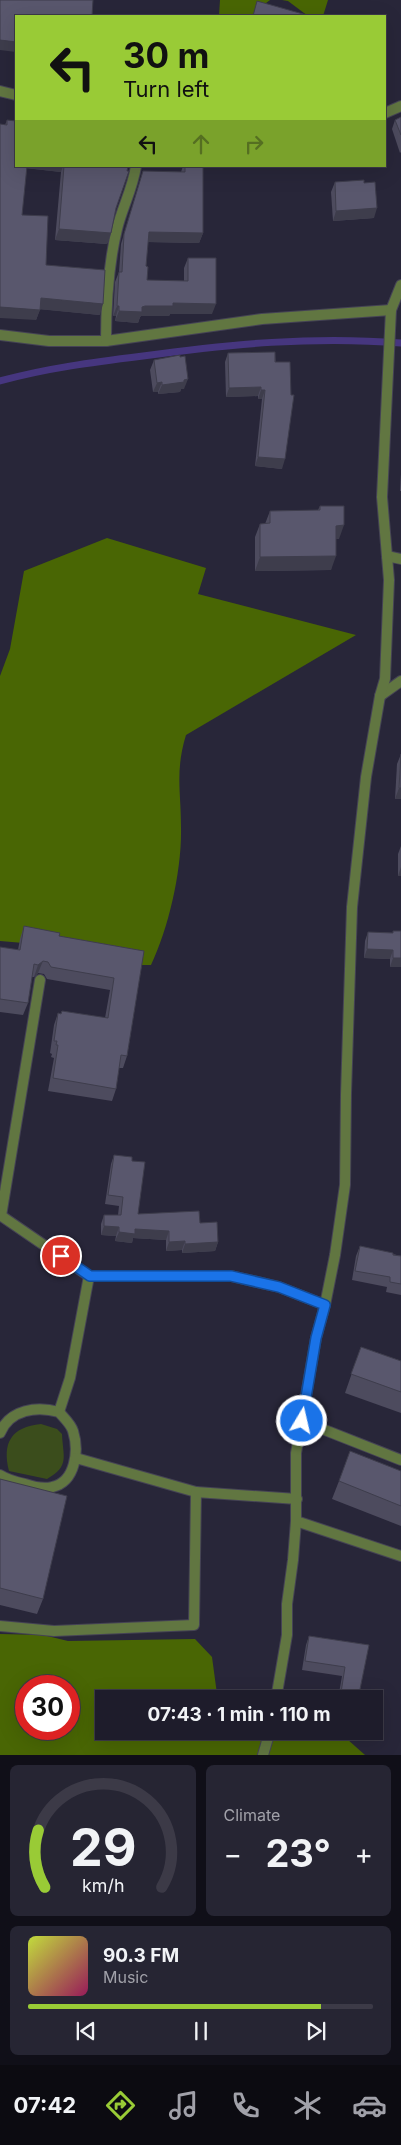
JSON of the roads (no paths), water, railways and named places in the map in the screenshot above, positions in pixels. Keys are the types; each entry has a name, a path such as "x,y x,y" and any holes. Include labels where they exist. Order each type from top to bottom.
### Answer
{"street":[{"path":"0,91 15,95"},
{"path":"386,113 401,106"},
{"path":"106,341 106,303 111,259 117,228 136,167"},
{"path":"278,1690 287,1635 287,1604 293,1560 296,1521 296,1453 346,1185 346,1094 352,907 366,777 380,696 385,679 389,580 382,497 390,321 391,310 401,285"},
{"path":"0,335 49,341 106,341 262,319 391,310"},
{"path":"387,556 401,559"},
{"path":"380,696 401,681"},
{"path":"40,980 0,1216 90,1276 231,1276 279,1287 325,1305"},
{"path":"0,1474 7,1480 26,1485 52,1488 61,1484 70,1475 76,1458 73,1432 60,1412 70,1378 90,1276"},
{"path":"0,1433 3,1426 13,1416 24,1411 60,1412"},
{"path":"302,1421 401,1460"},
{"path":"76,1458 196,1492 296,1499"},
{"path":"0,1626 54,1631 194,1625 196,1492"},
{"path":"296,1521 401,1556"},
{"path":"263,1755 267,1740"}],"waterway":[{"path":"0,381 35,372 89,363 239,345 336,340 401,343"}]}
